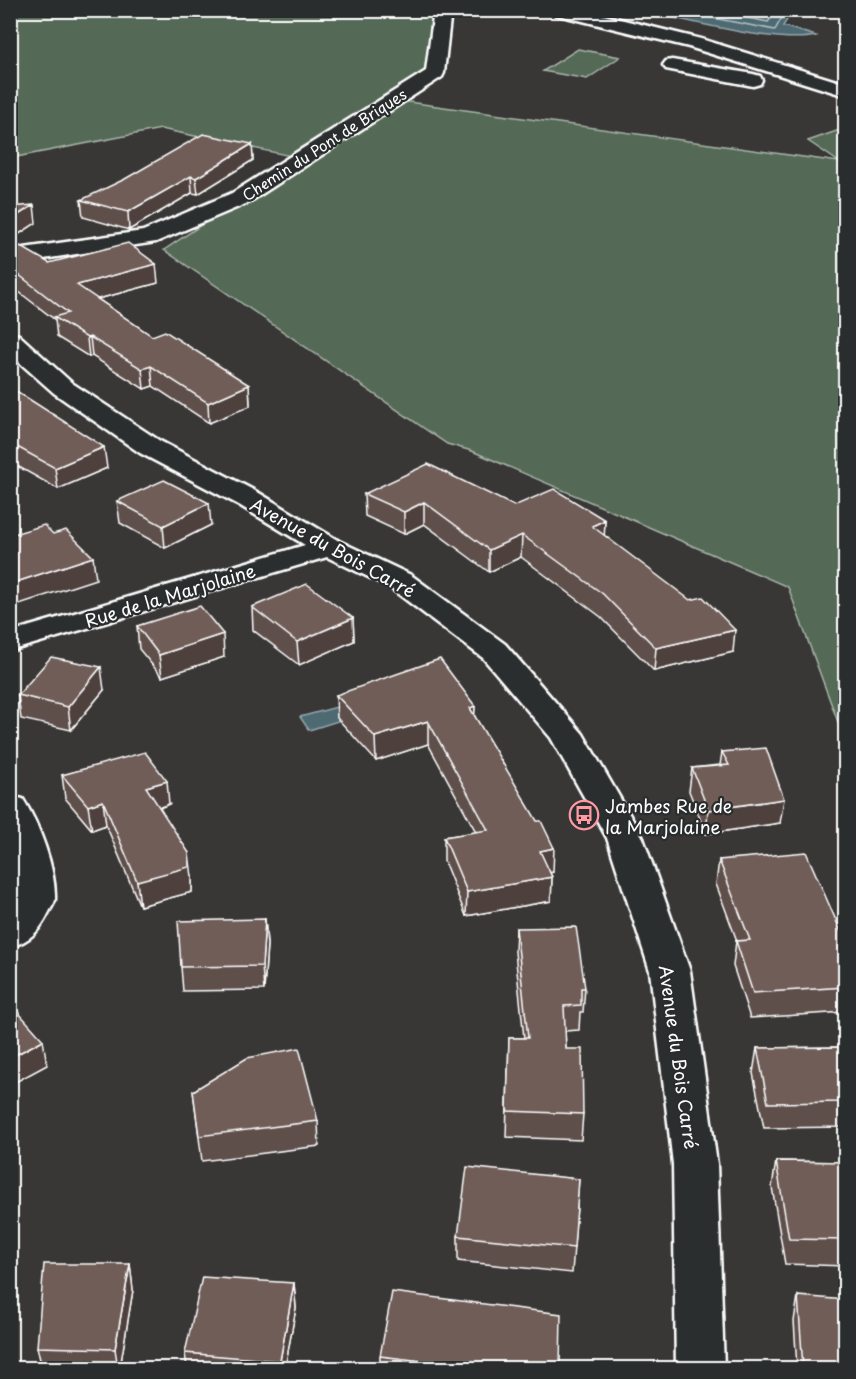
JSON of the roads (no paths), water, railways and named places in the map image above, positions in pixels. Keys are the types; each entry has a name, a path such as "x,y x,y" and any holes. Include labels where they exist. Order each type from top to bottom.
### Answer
{"street":[{"name":"Chemin du Pont de Briques","path":"10,257 148,237 240,198 435,73 443,10"},
{"path":"560,10 695,43 846,90"},
{"path":"672,65 846,98"},
{"name":"Avenue du Bois Carré","path":"10,340 63,388 150,447 249,499 329,547 400,581 494,651 566,734 625,838 670,971 695,1164 700,1368"},
{"name":"Rue de la Marjolaine","path":"10,642 329,547"},
{"path":"10,807 29,853 36,901 24,923 10,934"}],"water":[{"path":"642,11 798,11 790,15 783,26 816,36 799,38 755,34"},
{"path":"344,705 354,716 309,730 300,717"}],"place":[{"name":"Jambes Rue de la Marjolaine","path":"584,815"}]}
